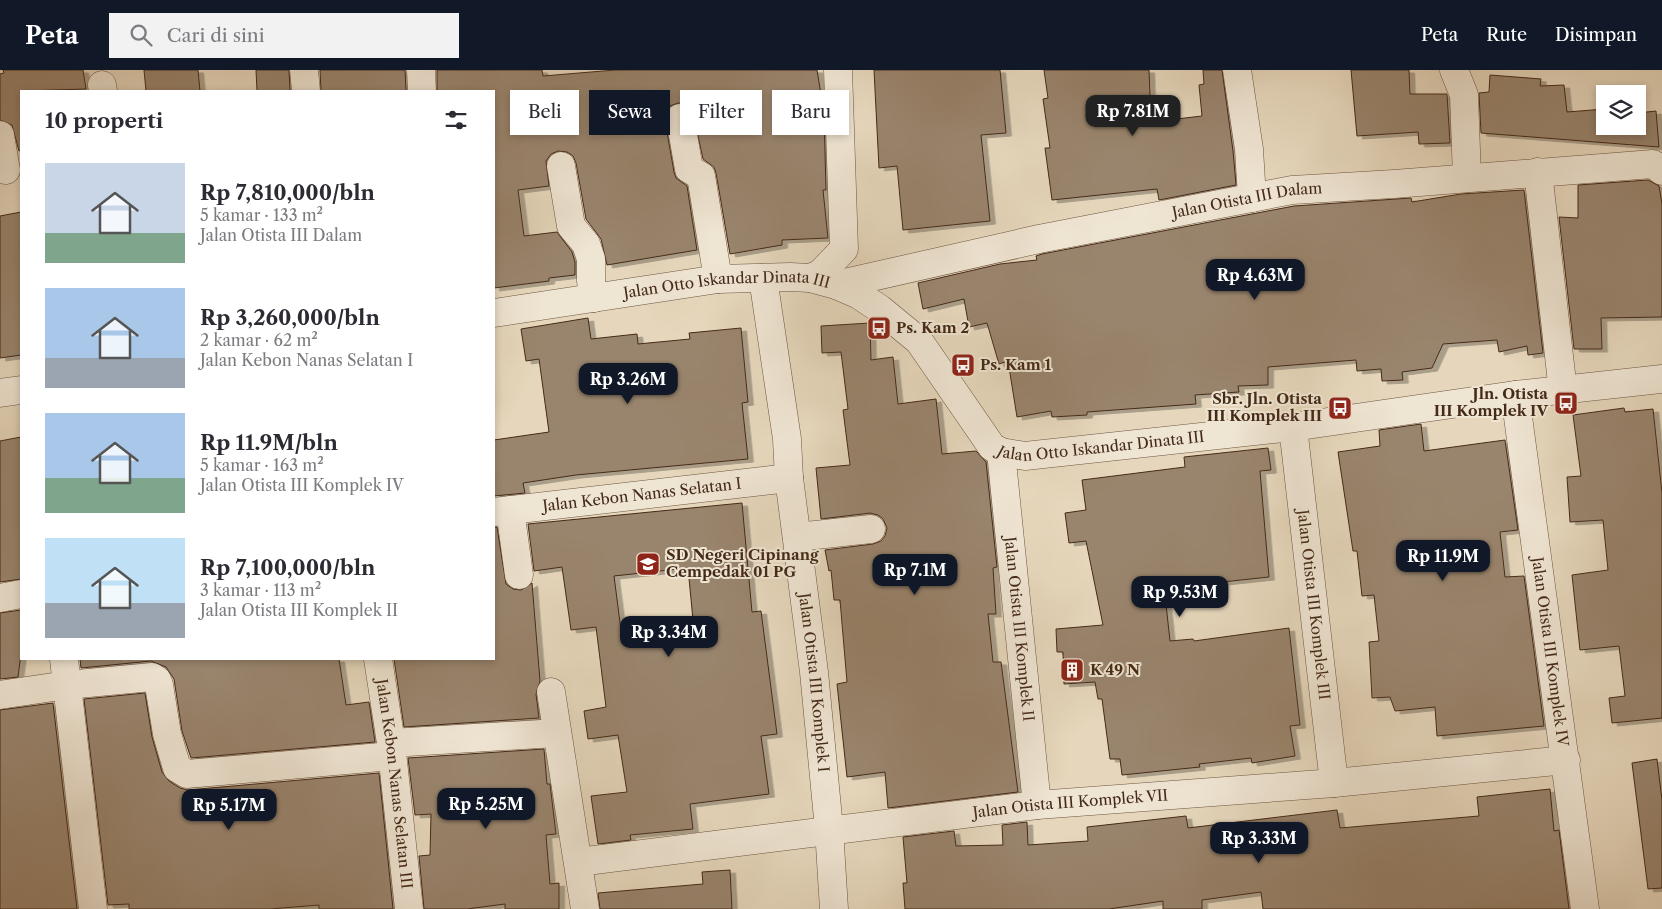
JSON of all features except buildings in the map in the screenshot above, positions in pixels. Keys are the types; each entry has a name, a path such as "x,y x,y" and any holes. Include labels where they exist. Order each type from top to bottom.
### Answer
{"street":[{"path":"304,70 306,90"},
{"path":"421,70 422,90"},
{"path":"823,282 820,274 844,249 838,70"},
{"path":"1237,70 1249,150 1252,198"},
{"path":"1454,70 1464,95 1467,178"},
{"path":"0,135 6,170"},
{"path":"683,135 689,169 701,176 718,279"},
{"name":"Jalan Otista III Dalam","path":"823,282 1292,190 1653,164 1662,171"},
{"path":"561,166 571,226 586,244 591,259 591,281 594,298"},
{"path":"1538,172 1563,391"},
{"name":"Jalan Otto Iskandar Dinata III","path":"495,313 718,279 764,278 823,282 859,295 880,309 919,341 992,446 1001,452 1025,456 1293,427 1515,395 1662,379"},
{"name":"Jalan Otista III Komplek I","path":"764,278 787,439 789,478 814,672 829,830 834,909"},
{"path":"0,393 20,390"},
{"name":"Jalan Otista III Komplek IV","path":"1515,395 1585,909"},
{"name":"Jalan Otista III Komplek III","path":"1293,427 1334,784"},
{"name":"Jalan Otista III Komplek II","path":"1001,452 1037,805"},
{"name":"Jalan Kebon Nanas Selatan I","path":"502,511 789,478"},
{"path":"502,511 519,574"},
{"path":"797,537 871,529"},
{"path":"0,598 20,594"},
{"name":"Jalan Kebon Nanas Selatan III","path":"378,660 392,749 409,909"},
{"path":"66,672 93,909"},
{"path":"0,695 66,672 147,677 157,680 167,734 177,768 187,774 392,749 558,733"},
{"path":"551,692 585,909"},
{"name":"Jalan Otista III Komplek VII","path":"578,862 1037,805 1334,784 1566,760"}],"place":[{"name":"Ps. Kam 2","path":"879,328"},
{"name":"Ps. Kam 1","path":"963,365"},
{"name":"Jln. Otista III Komplek IV","path":"1566,403"},
{"name":"Sbr. Jln. Otista III Komplek III","path":"1340,408"},
{"name":"SD Negeri Cipinang Cempedak 01 PG","path":"648,564"},
{"name":"K 49 N","path":"1072,670"}]}
